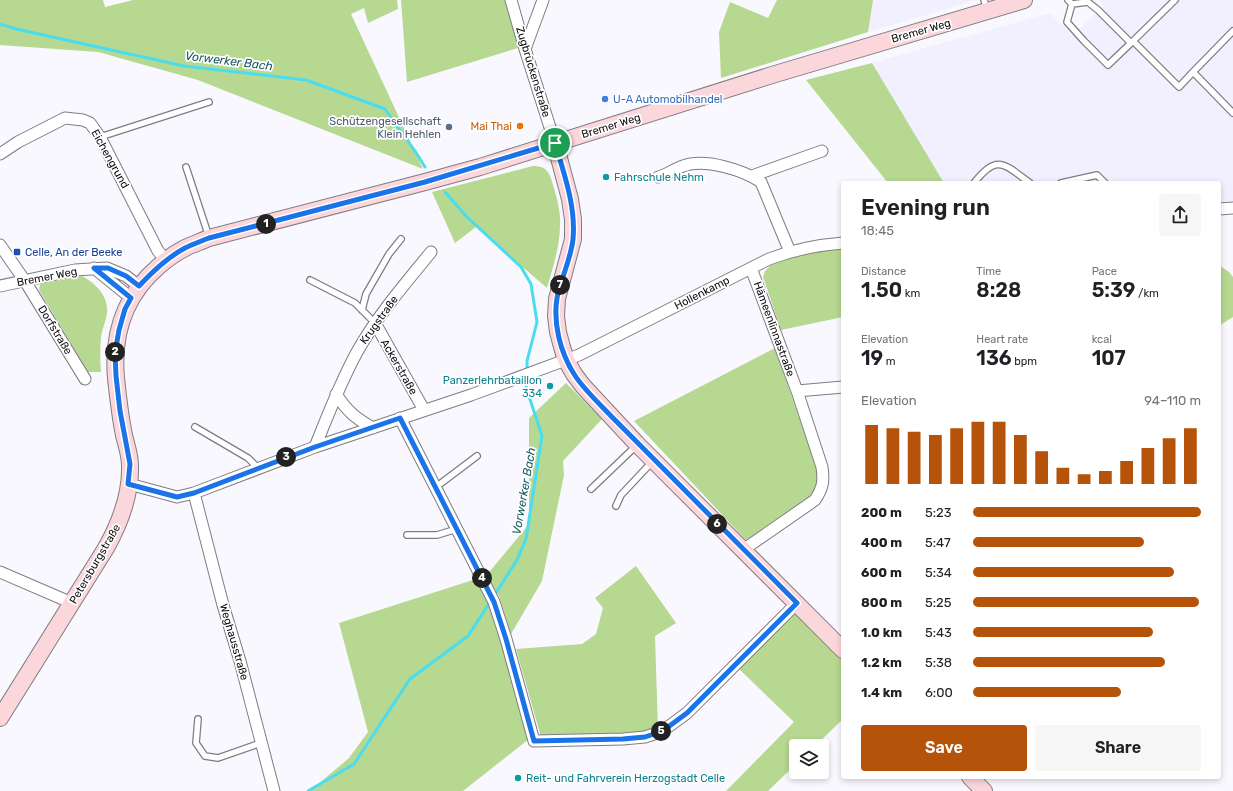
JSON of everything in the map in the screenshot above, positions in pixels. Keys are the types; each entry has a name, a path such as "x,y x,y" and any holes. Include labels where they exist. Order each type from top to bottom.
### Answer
{"main road":[{"name":"Bremer Weg","path":"135,292 151,273 166,260 186,248 209,238 425,182 772,75 986,6 1024,0"},
{"path":"555,143 566,179 573,219 573,239 557,299 556,316 558,332 566,360 583,386 637,444 841,648"},
{"name":"Petersburgstraße","path":"0,718 117,530 124,511 130,464 124,434 116,376 115,353 125,309 135,292"},
{"path":"972,779 984,791"}],"street":[{"name":"Zugbrückenstraße","path":"511,0 555,143"},
{"path":"525,49 543,0"},
{"name":"Eichengrund","path":"0,154 18,142 65,118 83,120 90,123 100,137 158,251 166,260"},
{"path":"752,176 822,151"},
{"path":"658,178 683,166 701,163 713,164 752,176 761,182 790,252"},
{"path":"1221,209 1233,208"},
{"name":"Hollenkamp","path":"566,360 586,352 752,268 790,252 841,243"},
{"name":"Dorfstraße","path":"0,244 25,281 85,379"},
{"name":"Krugstraße","path":"315,447 336,394 357,352 375,323 432,252"},
{"name":"Bremer Weg","path":"0,286 75,270 94,268 135,292"},
{"name":"Hämeenlinnastraße","path":"743,550 748,545 815,500 821,491 824,479 822,467 797,391 752,268"},
{"name":"Ackerstraße","path":"375,323 424,410"},
{"path":"128,484 177,497 194,493 315,447 471,395 566,360"},
{"name":"Hämeenlinnastraße","path":"797,391 841,387"},
{"path":"336,394 347,410 357,419 373,428"},
{"path":"400,418 494,602 506,639 534,741 623,739 645,737 657,733 687,713 797,603"},
{"name":"Weghausstraße","path":"194,493 274,791"},
{"path":"0,572 72,603"}],"lane":[{"path":"1175,0 1132,42 1108,66 1067,22 1070,2 1088,2 1098,10 1132,42 1179,87 1233,31"},
{"path":"1193,72 1233,113"},
{"path":"100,137 209,102"},
{"path":"976,181 983,171 993,164 1006,165 1027,181"},
{"path":"186,167 209,238"},
{"path":"1071,181 1097,175 1103,181"},
{"path":"362,310 366,294 389,254 401,239"},
{"path":"310,280 355,303 375,323"},
{"path":"195,427 248,458 258,468"},
{"path":"591,489 637,444"},
{"path":"436,487 477,456"},
{"path":"616,506 620,495 654,461"},
{"path":"407,535 437,535 457,529"},
{"path":"198,719 196,743 205,756 218,758 261,743"}],"shaded area":[{"path":"873,0 977,0 868,32"},
{"path":"1100,0 1233,0 1233,201 1221,202 1221,181 943,181 872,63 1050,13 1072,36 1103,6"}],"green space":[{"path":"0,0 103,0 105,7 133,0 397,0 398,9 368,23 364,8 351,14 423,169 198,80 98,52 0,45"},
{"path":"401,0 506,0 518,48 407,82"},
{"path":"777,0 873,0 868,32 721,78 719,32 730,2 768,18"},
{"path":"872,63 943,181 886,181 806,80"},
{"path":"538,166 546,170 550,175 560,216 560,233 554,264 547,288 476,227 455,243 432,192"},
{"path":"841,248 841,317 781,330 763,277 765,271 771,265 812,250"},
{"path":"1221,266 1233,277 1233,317 1221,325"},
{"path":"82,276 96,286 106,301 107,313 101,337 101,372 88,372 39,290 40,284"},
{"path":"775,348 817,470 817,488 804,504 746,540 634,421"},
{"path":"566,383 602,419 563,461 564,475 542,581 511,634 499,596 486,576 529,524 529,418"},
{"path":"636,566 676,623 655,636 658,730 641,736 541,737 516,649 582,644 596,634 603,608 595,598"},
{"path":"476,579 490,604 529,739 463,791 310,791 349,758 368,732 339,623"},
{"path":"794,610 841,657 841,721 822,739 789,739 789,771 768,791 726,791 794,722 738,668"}],"waterway":[{"name":"Vorwerker Bach","path":"0,24 16,29 184,66 306,80 385,109 425,167"},
{"name":"Vorwerker Bach","path":"445,192 467,217 521,267 531,284 537,322 527,361 527,372"},
{"name":"Vorwerker Bach","path":"494,596 517,560 526,539 542,436 526,387 527,378"},
{"name":"Vorwerker Bach","path":"308,791 354,764 410,679 468,636 490,602"}],"place":[{"name":"U-A Automobilhandel","path":"605,99"},
{"name":"Mai Thai","path":"520,126"},
{"name":"Schützengesellschaft Klein Hehlen","path":"449,127"},
{"name":"Fahrschule Nehm","path":"606,177"},
{"name":"Celle, An der Beeke","path":"17,252"},
{"name":"Panzerlehrbataillon 334","path":"550,386"},
{"name":"Reit- und Fahrverein Herzogstadt Celle","path":"518,778"}],"route":[{"path":"555,143 566,179 573,219 573,239 560,285 556,316 558,332 566,360 583,386 637,444 797,603 687,713 668,727 645,737 623,739 534,741 506,639 494,602 400,418 315,447 194,493 177,497 128,484 130,464 120,411 115,353 125,309 131,298 94,268 108,268 126,276 139,286 166,260 186,248 209,238 480,167 555,143"}]}
